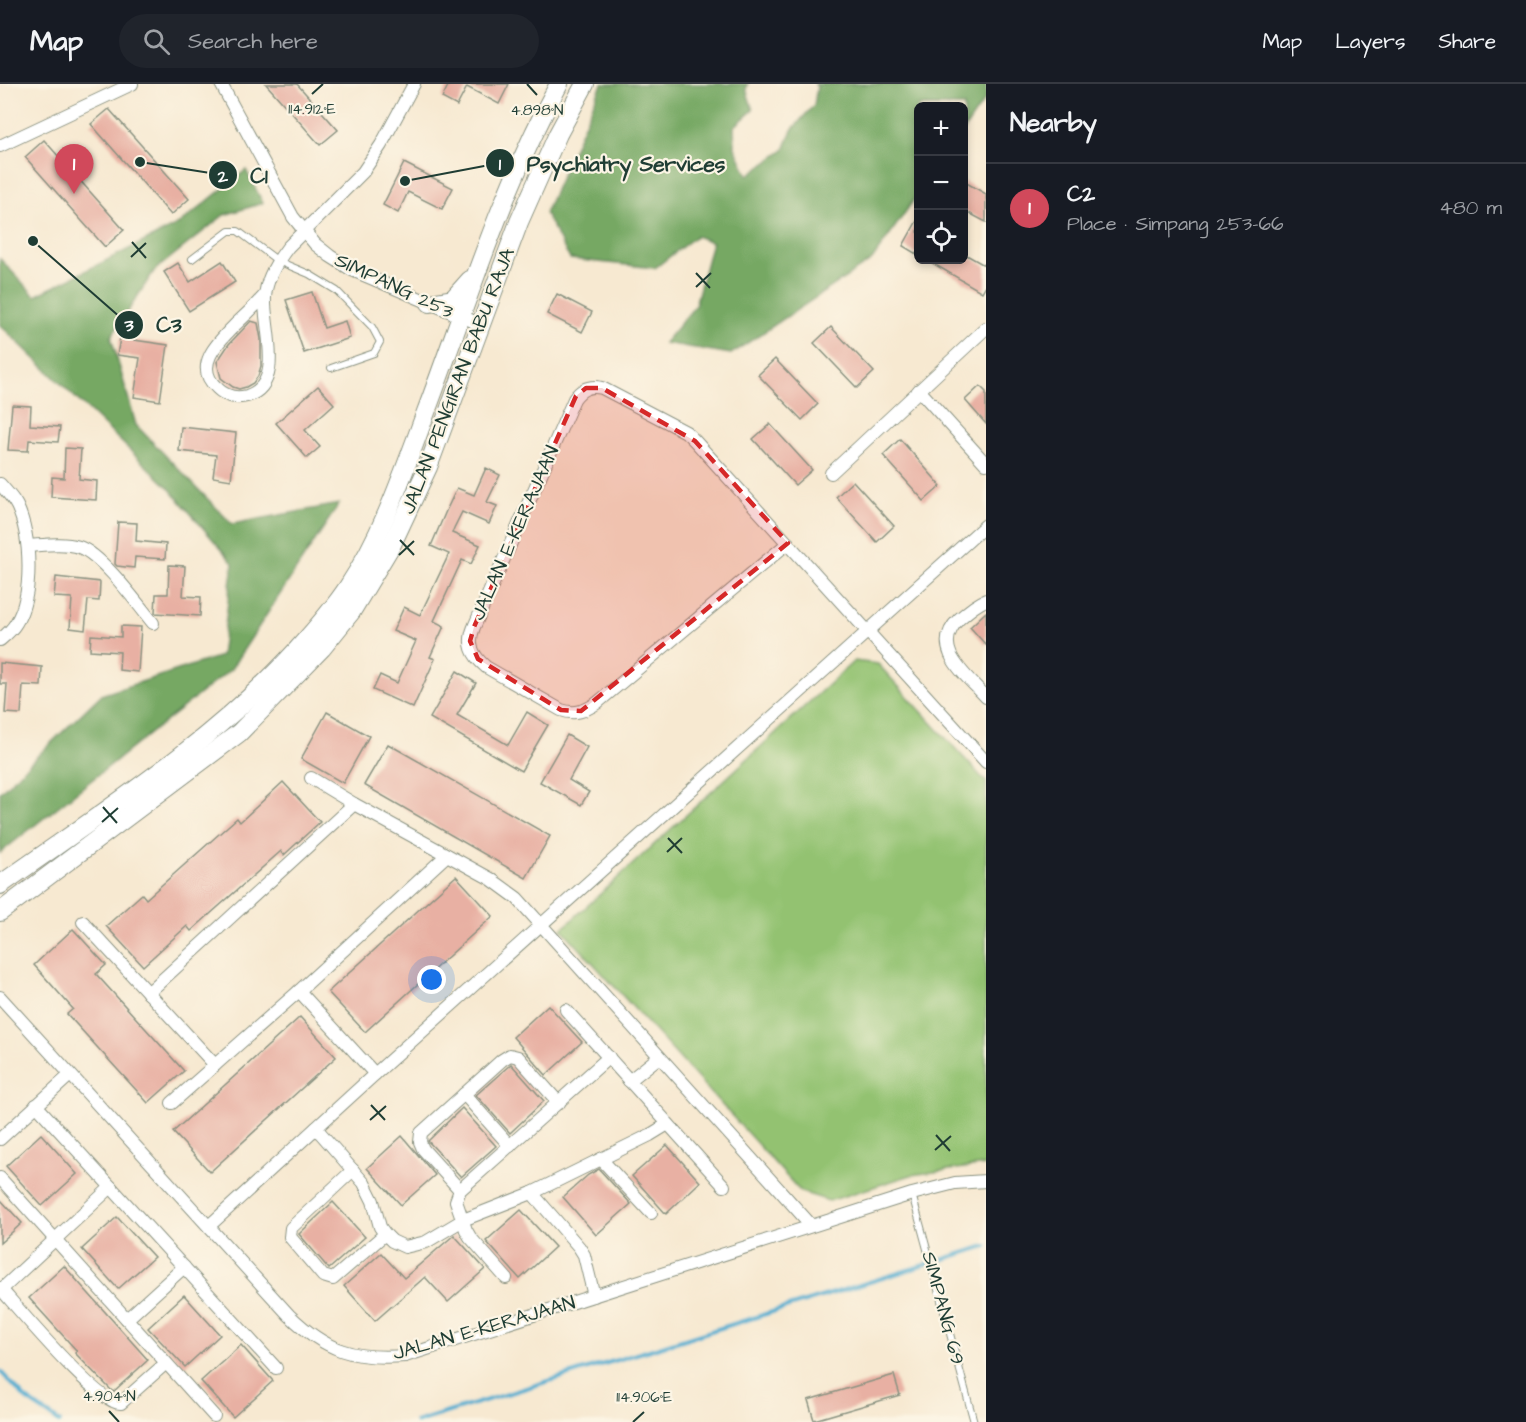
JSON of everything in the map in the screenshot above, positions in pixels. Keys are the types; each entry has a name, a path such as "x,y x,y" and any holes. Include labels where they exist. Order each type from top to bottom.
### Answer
{"main road":[{"name":"JALAN PENGIRAN BABU RAJA","path":"0,885 158,774 229,718 264,685 334,607 365,557 388,508 409,459 495,220 515,172 559,84"},
{"name":"JALAN PENGIRAN BABU RAJA","path":"0,912 239,733 322,648 343,621 374,576 405,518 428,467 519,222 558,134 585,84"},
{"path":"430,303 453,299 463,290 478,269"},
{"path":"0,921 27,901 49,876"}],"street":[{"path":"0,146 132,84"},
{"name":"SIMPANG 253","path":"221,84 282,200 304,232 330,256 352,270 482,325"},
{"path":"265,295 270,362 267,379 254,393 243,397 223,393 209,379 208,357 222,339 265,295 278,261 288,247 363,172 381,145 414,84"},
{"path":"831,473 986,328"},
{"name":"JALAN E-KERAJAAN","path":"593,386 602,388 686,432 788,543 589,708 574,713 561,710 486,667 473,652 471,635 574,399 586,388 593,386"},
{"path":"919,390 986,464"},
{"path":"0,484 16,504 28,546 26,587 20,615 15,625 0,640"},
{"path":"209,1226 986,525"},
{"path":"788,543 986,762"},
{"path":"28,546 71,545 86,550 125,588 153,623"},
{"path":"986,600 980,602 953,625 947,642 949,654 986,697"},
{"path":"311,778 505,888 811,1225"},
{"path":"148,993 354,804"},
{"path":"172,1103 299,991 447,855"},
{"path":"83,922 215,1065"},
{"path":"299,991 375,1074"},
{"name":"JALAN E-KERAJAAN","path":"0,997 289,1315 322,1342 354,1355 378,1358 405,1356 912,1194 955,1183 986,1181"},
{"path":"566,1010 724,1186"},
{"path":"460,1190 423,1149 420,1137 425,1129 502,1060 510,1055 518,1057 559,1103"},
{"path":"629,1081 659,1057"},
{"path":"506,1278 466,1230 456,1201 460,1190 609,1058"},
{"path":"0,1139 69,1075"},
{"path":"464,1094 510,1146"},
{"path":"36,1105 276,1368"},
{"path":"316,1128 370,1192 380,1227 385,1234 405,1247 426,1242 463,1220 531,1193 668,1124"},
{"path":"602,1159 651,1213"},
{"path":"353,1170 291,1228 290,1237 323,1276 333,1279 385,1234"},
{"path":"0,1178 214,1416"},
{"path":"111,1187 1,1289 78,1373 111,1402 121,1403 166,1363"},
{"name":"JALAN E-KERAJAAN","path":"531,1193 584,1255 594,1296"},
{"path":"127,1319 184,1267"}],"lane":[{"path":"192,259 229,231 238,231 278,261 309,274 337,291 372,327 380,342 374,352 331,368"},
{"name":"SIMPANG 69","path":"912,1194 974,1422"}],"highlighted area":[{"path":"586,388 602,388 695,441 788,543 581,711 561,710 478,659 470,641 474,627 576,396"}],"green space":[{"path":"602,84 748,84 746,89 753,110 734,127 735,148 748,175 784,150 792,130 814,105 817,86 815,84 986,84 986,98 968,124 968,102 914,102 914,200 872,260 731,354 664,343 695,306 712,242 696,236 655,268 570,259 545,213"},
{"path":"246,170 263,203 224,215 154,271 111,337 136,425 232,524 339,504 231,669 0,853 0,792 101,695 221,656 233,563 168,487 0,325 0,259 35,296 179,224"},
{"path":"854,661 878,664 986,782 986,1165 911,1175 829,1201 801,1192 562,929"}],"building":[{"path":"266,84 297,84 338,130 320,145"},
{"path":"449,84 509,84 499,104 467,87 457,106 442,98"},
{"path":"109,109 189,199 171,215 91,124"},
{"path":"44,140 124,230 105,247 25,157"},
{"path":"404,163 453,188 442,209 408,192 398,213 383,205"},
{"path":"968,184 986,194 986,222 968,213"},
{"path":"914,226 914,253 903,246"},
{"path":"968,256 986,266 986,285 982,292 934,264 968,264"},
{"path":"222,261 235,282 189,311 164,272 178,263 190,282"},
{"path":"312,292 324,328 345,321 350,338 304,353 286,300"},
{"path":"557,294 592,312 582,332 547,314"},
{"path":"251,321 258,323 261,339 261,366 253,383 239,389 221,378 217,362 229,344"},
{"path":"831,327 874,372 857,388 814,343"},
{"path":"120,338 168,345 160,401 134,397 140,358 117,355"},
{"path":"775,359 818,404 802,420 758,375"},
{"path":"318,386 334,404 305,430 320,447 307,458 276,423"},
{"path":"980,386 986,392 986,424 965,400"},
{"path":"12,405 31,406 30,425 60,427 58,442 29,440 28,451 8,450"},
{"path":"770,424 812,470 795,485 753,439"},
{"path":"181,427 236,433 231,480 213,477 216,455 179,451"},
{"path":"900,439 941,486 924,501 883,455"},
{"path":"65,448 81,449 79,479 97,481 96,500 51,497 52,477 64,478"},
{"path":"486,468 500,475 487,502 497,506 489,524 462,512 454,528 452,533 480,545 471,564 462,560 434,621 444,626 430,657 435,659 413,708 373,690 380,675 397,683 416,641 393,631 404,607 420,615 449,554 431,546 446,511 457,488 474,495"},
{"path":"853,481 894,526 877,542 836,497"},
{"path":"118,522 137,523 136,541 166,544 165,559 135,557 134,568 117,566 115,564"},
{"path":"169,565 185,566 183,596 201,597 200,616 155,613 156,594 168,594"},
{"path":"56,577 100,582 99,601 88,600 85,630 70,628 72,598 54,597"},
{"path":"986,612 986,645 970,627"},
{"path":"121,626 141,627 138,672 119,670 120,652 90,650 91,635 121,637"},
{"path":"0,663 42,667 41,686 23,685 21,714 5,713 7,684 0,684"},
{"path":"457,671 476,683 457,715 508,745 527,712 548,725 521,771 430,718"},
{"path":"327,712 369,736 343,783 301,759"},
{"path":"567,735 587,747 569,780 589,792 581,805 540,782"},
{"path":"388,744 550,836 526,878 364,785"},
{"path":"283,782 320,822 284,855 281,851 191,931 187,926 143,966 106,926 142,894 146,899 237,818 240,822"},
{"path":"456,876 493,916 365,1032 328,992"},
{"path":"73,929 106,965 96,974 184,1071 148,1103 67,1014 73,1009 34,965"},
{"path":"548,1005 582,1042 546,1075 513,1037"},
{"path":"300,1017 336,1057 210,1172 173,1132"},
{"path":"511,1064 544,1101 510,1133 476,1095"},
{"path":"462,1108 496,1146 461,1177 428,1141"},
{"path":"41,1134 77,1174 42,1206 6,1166"},
{"path":"402,1136 435,1175 401,1205 367,1168"},
{"path":"667,1145 700,1182 666,1214 632,1176"},
{"path":"599,1169 631,1204 596,1235 563,1197 588,1175"},
{"path":"0,1199 22,1223 0,1243"},
{"path":"333,1202 365,1237 329,1269 299,1234"},
{"path":"521,1210 555,1247 520,1279 486,1241"},
{"path":"117,1217 154,1257 118,1289 82,1249"},
{"path":"454,1235 485,1269 448,1302 425,1277 375,1321 344,1286 381,1253 404,1278"},
{"path":"64,1266 148,1360 113,1392 75,1353 77,1351 29,1298"},
{"path":"184,1295 220,1335 185,1367 148,1328"},
{"path":"241,1345 273,1381 233,1417 201,1381"},
{"path":"894,1375 900,1395 814,1420 808,1400"}],"waterway":[{"path":"416,1422 986,1246"},
{"path":"0,1371 26,1399 60,1422"}],"place":[{"name":"C1","path":"140,162"},
{"name":"Psychiatry Services","path":"405,181"},
{"name":"C2","path":"74,194"},
{"name":"C3","path":"33,241"}]}
